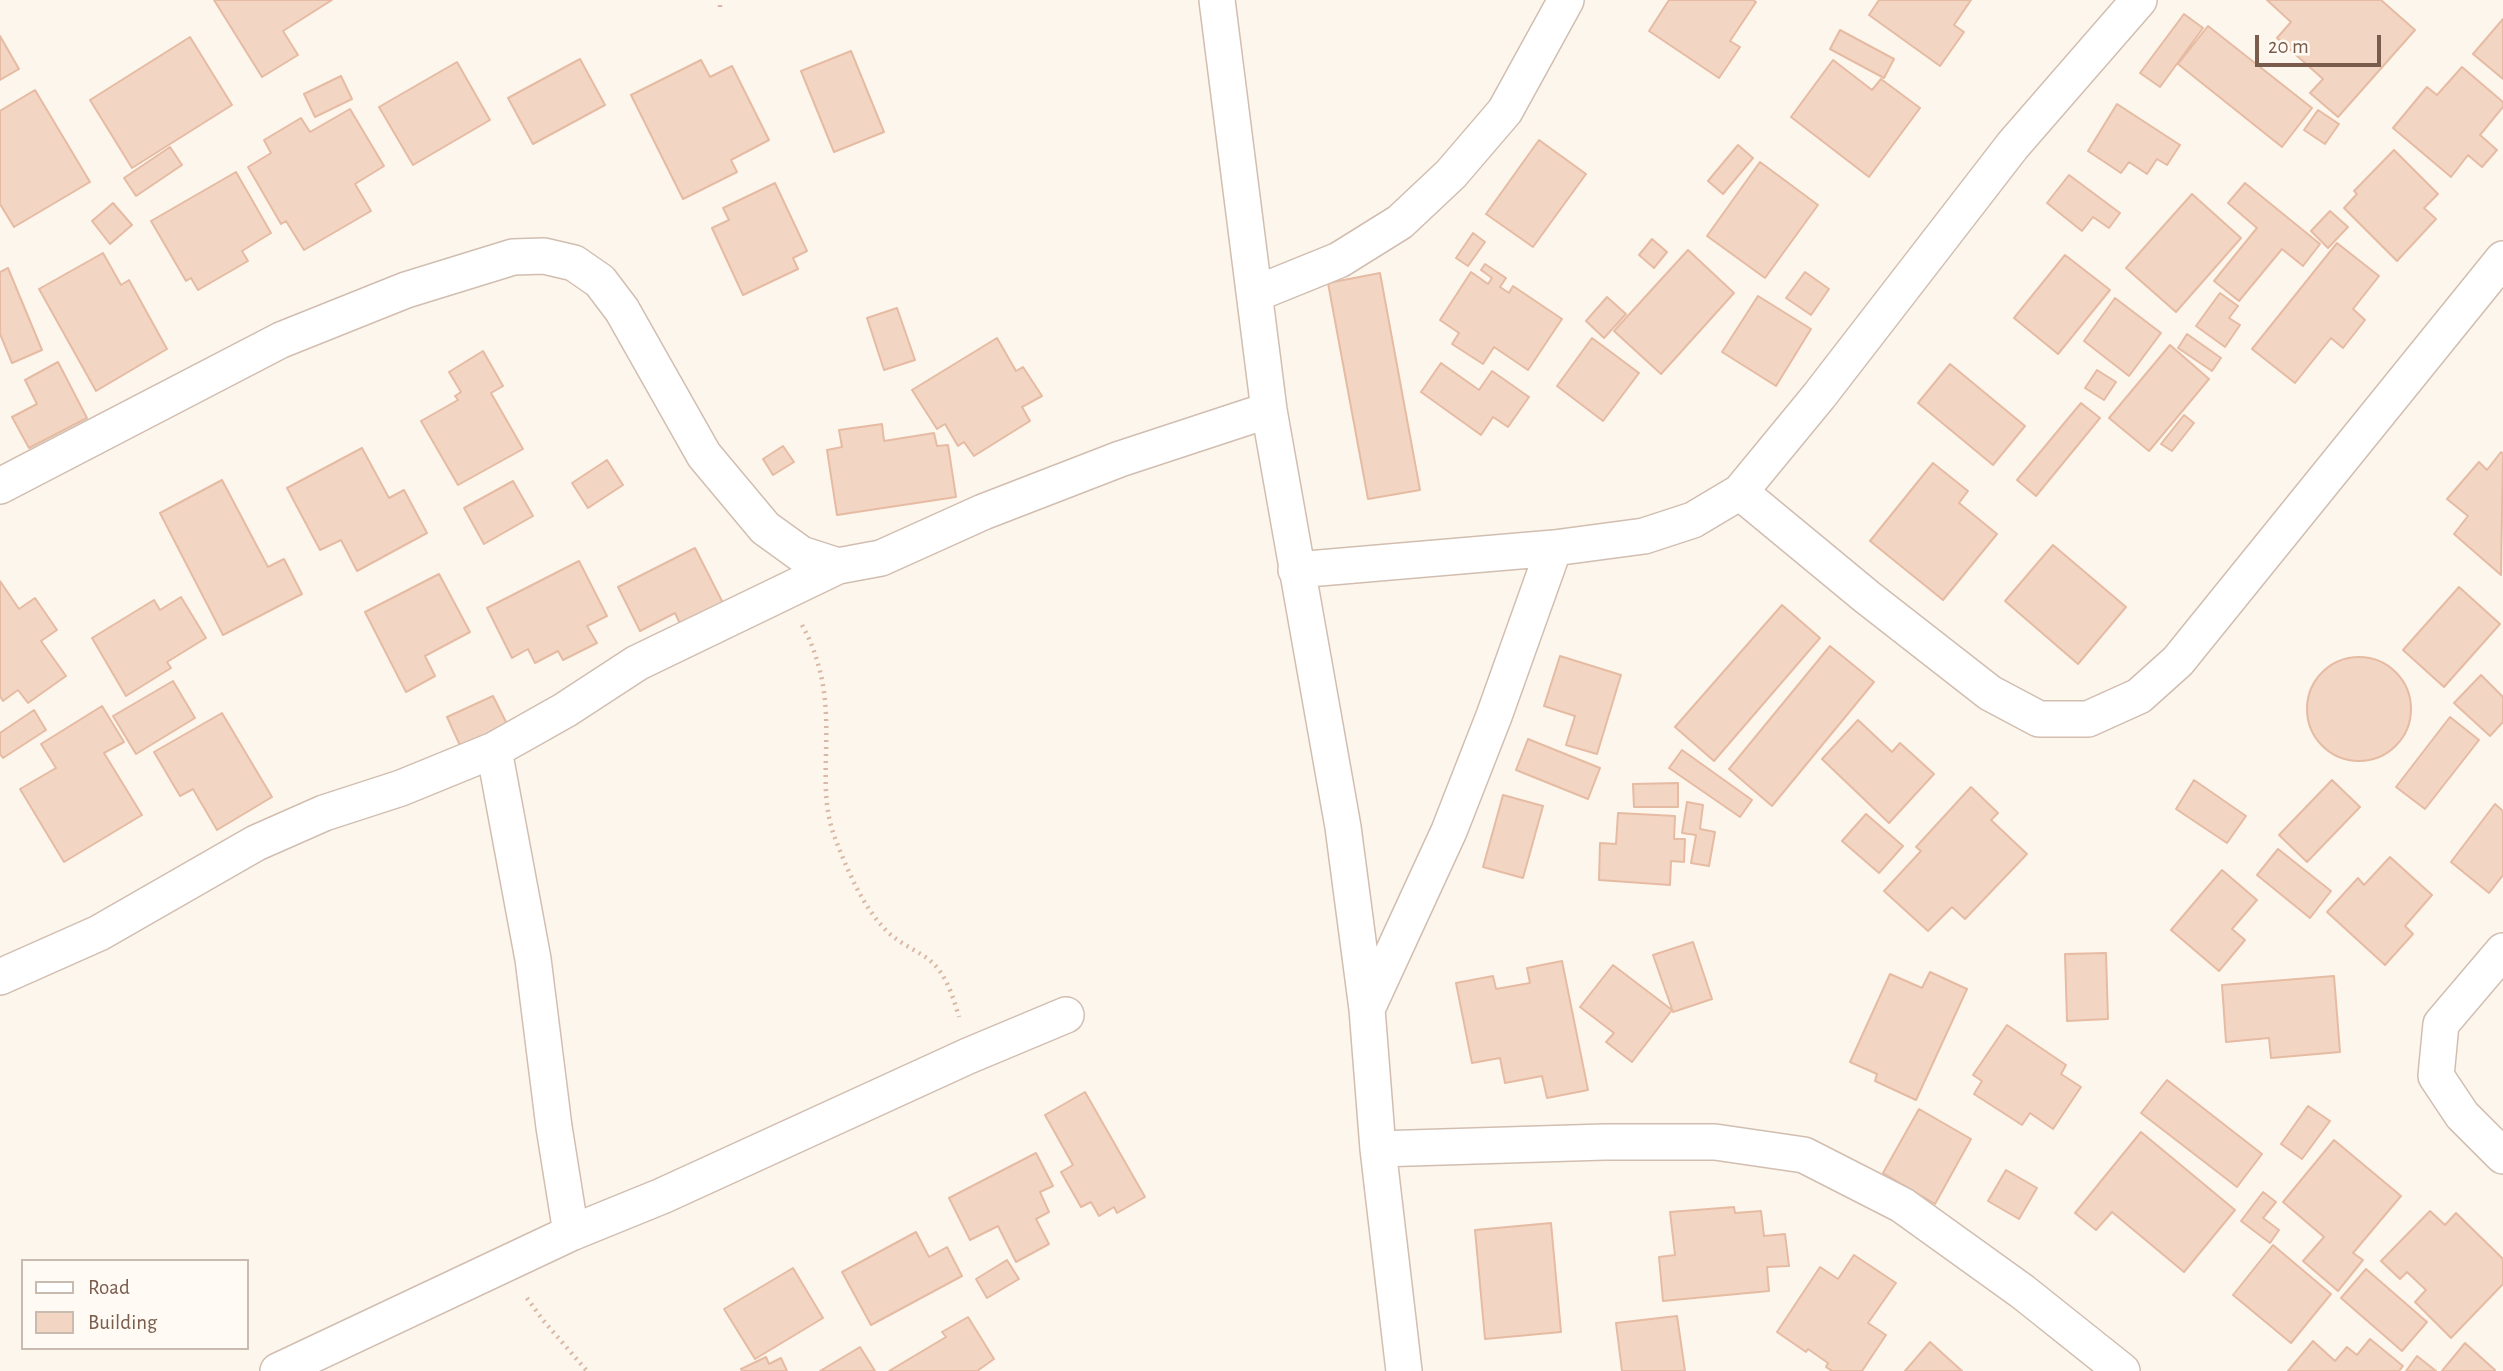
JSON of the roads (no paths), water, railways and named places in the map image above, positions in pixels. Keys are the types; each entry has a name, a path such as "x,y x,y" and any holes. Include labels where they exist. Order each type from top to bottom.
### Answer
{"street":[{"path":"1217,0 1269,411 1343,827 1367,1009 1378,1149 1404,1371"},
{"path":"1296,570 1553,548 1644,536 1693,520 1740,492 1819,396 2013,145 2139,0"},
{"path":"1255,294 1339,260 1400,222 1451,174 1505,111 1554,6"},
{"path":"0,486 281,340 406,290 513,257 544,256 574,263 600,281 622,310 704,455 765,528 801,554 838,566"},
{"path":"1740,492 1867,597 1990,693 2039,719 2088,719 2139,696 2178,661 2503,259"},
{"path":"0,977 99,933 256,843 324,813 401,788 494,750 565,710 637,663 838,566 881,558 983,512 1120,459 1269,411"},
{"path":"1367,1009 1449,831 1494,716 1553,548"},
{"path":"494,750 533,959 554,1127 571,1233"},
{"path":"2503,951 2441,1024 2436,1076 2462,1115 2503,1156"},
{"path":"278,1371 571,1233 674,1191 968,1056 1066,1015"},
{"path":"1378,1149 1605,1142 1715,1142 1804,1156 1902,1205 2023,1292 2122,1371"}]}
